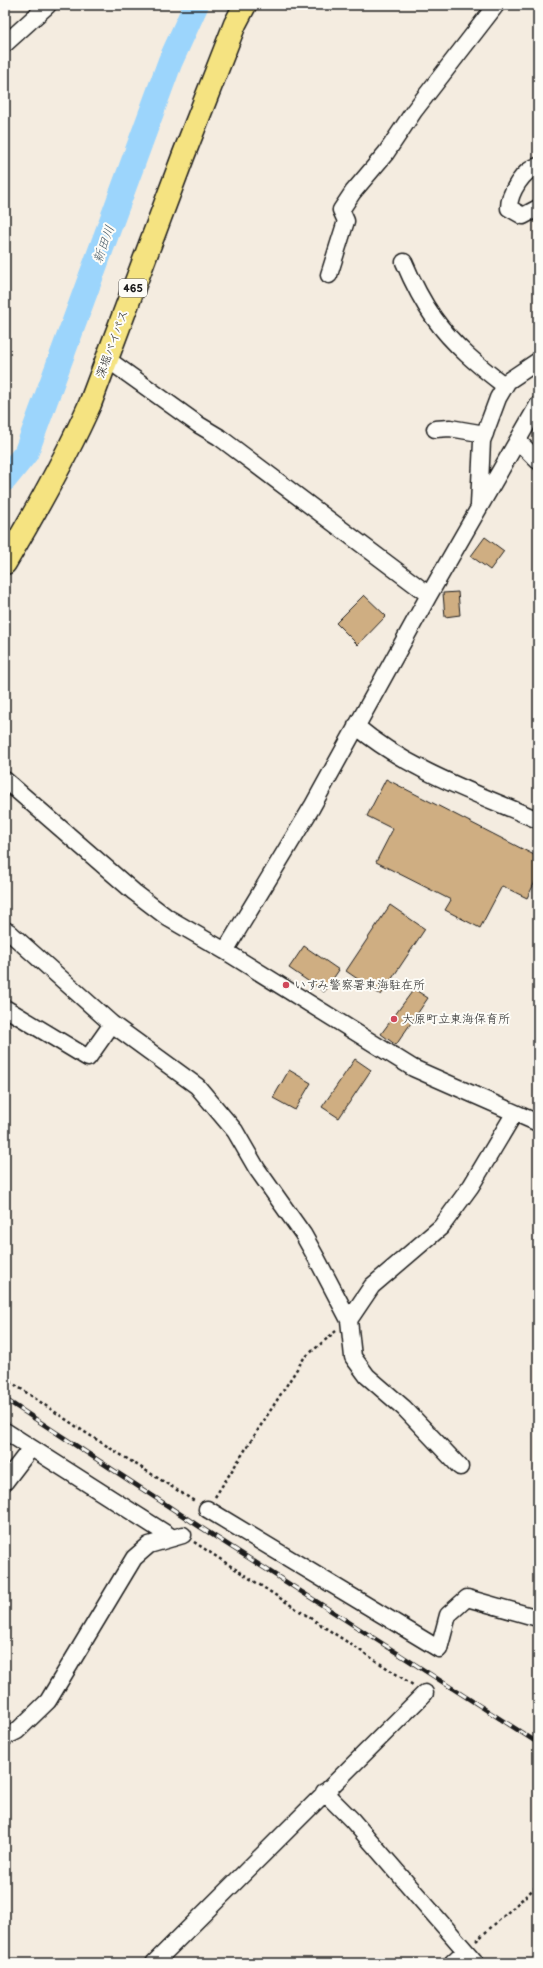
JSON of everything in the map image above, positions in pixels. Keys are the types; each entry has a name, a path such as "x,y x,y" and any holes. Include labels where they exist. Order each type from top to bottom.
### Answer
{"highway":[{"name":"深堀バイパス","path":"5,563 46,495 72,445 107,359 184,154 235,24 244,5"}],"street":[{"path":"5,44 48,5"},
{"path":"329,275 346,221 341,210 353,192 386,153 414,111 496,5"},
{"path":"538,166 531,168 524,175 509,200 509,208 523,216 538,208"},
{"path":"404,262 414,284 434,318 474,362 505,386"},
{"path":"107,359 199,425 219,437 429,595"},
{"path":"479,509 482,441 498,398 508,381 538,361"},
{"path":"225,951 312,807 429,595 538,405"},
{"path":"435,429 450,428 484,434"},
{"path":"518,441 538,460"},
{"path":"356,726 377,744 425,770 538,820"},
{"path":"5,780 168,918 225,951 413,1068 514,1114 538,1123"},
{"path":"5,930 112,1024 197,1086 235,1131 256,1169 302,1234 349,1320 353,1357 367,1376 404,1408 460,1467"},
{"path":"5,1008 88,1058 112,1024"},
{"path":"349,1320 372,1286 442,1227 471,1186 514,1114"},
{"path":"5,1431 178,1536"},
{"path":"5,1482 31,1448"},
{"path":"207,1508 439,1650 448,1615 467,1598 538,1618"},
{"path":"5,1737 17,1730 48,1701 134,1558 149,1545 178,1536"},
{"path":"154,1963 425,1693"},
{"path":"324,1792 352,1820 476,1963"},
{"path":"452,1963 465,1951"}],"path":[{"path":"5,1378 83,1431 207,1508 304,1358 349,1320"},
{"path":"178,1536 425,1693"},
{"path":"465,1951 538,1885"}],"building":[{"path":"485,537 504,551 490,570 471,556"},
{"path":"458,592 460,615 445,617 443,593"},
{"path":"364,595 386,616 358,645 336,623"},
{"path":"386,779 538,857 538,876 527,898 502,886 480,928 445,910 451,900 376,862 393,829 367,816"},
{"path":"390,905 425,929 381,995 346,971"},
{"path":"304,946 339,970 324,992 289,968"},
{"path":"414,989 428,998 396,1045 381,1034"},
{"path":"355,1059 371,1070 339,1118 322,1107"},
{"path":"289,1070 311,1083 295,1110 273,1098"}],"waterway":[{"name":"新田川","path":"5,479 26,453 170,62 196,5"}],"railway":[{"path":"5,1399 197,1525 538,1743"}],"place":[{"name":"いすみ警察署東海駐在所","path":"286,985"},
{"name":"大原町立東海保育所","path":"394,1019"}]}
